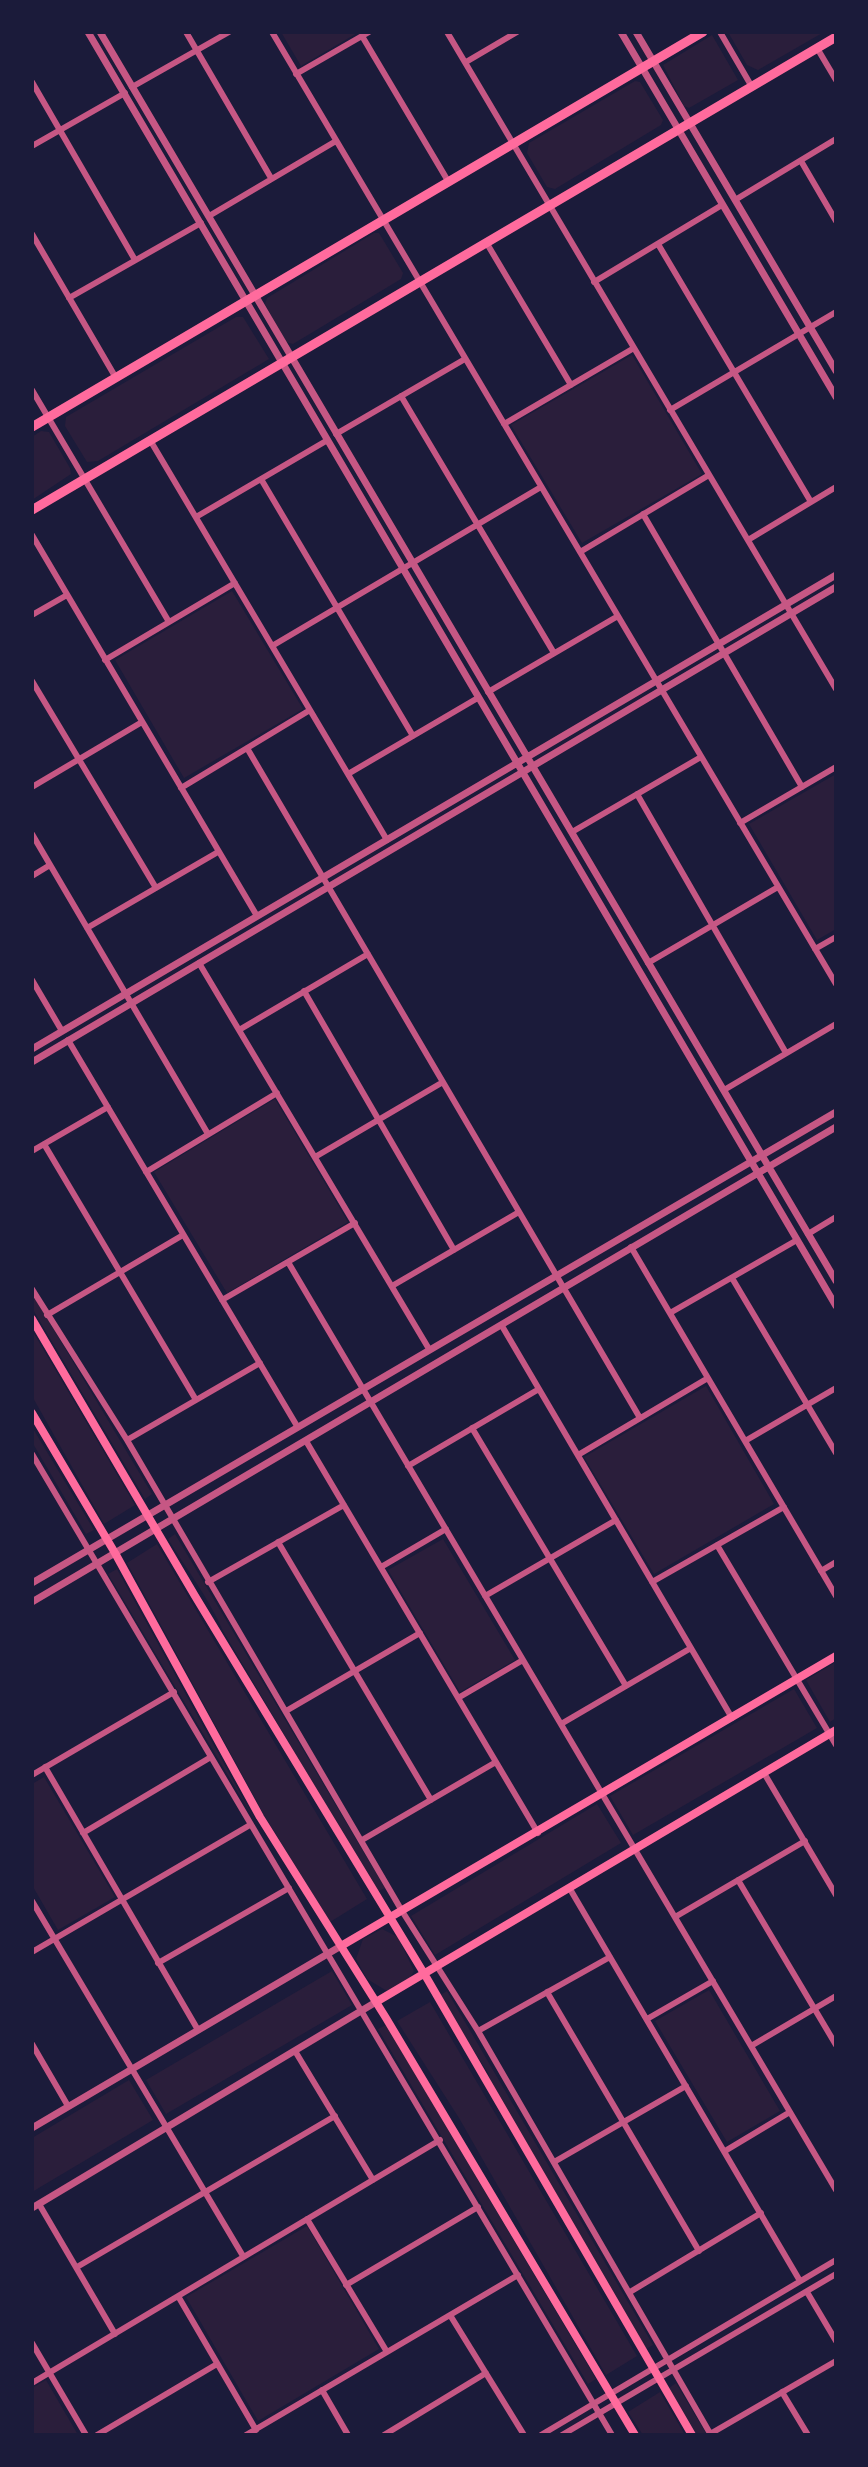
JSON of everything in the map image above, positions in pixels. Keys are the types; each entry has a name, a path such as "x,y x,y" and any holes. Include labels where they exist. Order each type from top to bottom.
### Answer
{"main road":[{"path":"32,427 703,32"},
{"path":"32,510 836,37"},
{"path":"32,1319 155,1530 425,1975 692,2435"},
{"path":"32,1413 115,1553 260,1817 376,2002 635,2435"},
{"path":"341,1946 836,1656"},
{"path":"376,2002 833,1732"}],"street":[{"path":"88,32 201,223 336,434 476,699 836,1306"},
{"path":"100,32 209,216 250,299"},
{"path":"186,32 271,178"},
{"path":"132,87 229,32"},
{"path":"272,32 836,984"},
{"path":"447,32 791,613 833,678 836,689"},
{"path":"466,62 517,32"},
{"path":"621,32 722,205 805,331 836,371"},
{"path":"636,32 735,200 805,331 836,397"},
{"path":"720,32 752,87"},
{"path":"296,74 366,34 448,181"},
{"path":"817,48 836,80"},
{"path":"32,82 135,260"},
{"path":"32,146 125,93"},
{"path":"735,200 836,139"},
{"path":"209,216 336,141"},
{"path":"801,161 836,221"},
{"path":"594,282 722,205"},
{"path":"69,298 201,223"},
{"path":"32,235 116,378"},
{"path":"486,242 571,385"},
{"path":"658,244 811,502"},
{"path":"670,410 836,312"},
{"path":"504,424 634,348"},
{"path":"336,434 465,359"},
{"path":"286,360 326,441 488,692 836,1281"},
{"path":"32,390 169,622"},
{"path":"401,396 554,653"},
{"path":"150,440 387,840"},
{"path":"196,517 326,441"},
{"path":"580,552 709,475"},
{"path":"261,479 413,736"},
{"path":"272,646 541,487"},
{"path":"748,540 836,487"},
{"path":"643,514 802,787"},
{"path":"32,535 257,916"},
{"path":"32,1062 199,963 387,840 836,575"},
{"path":"105,660 235,583"},
{"path":"32,1049 257,916 325,882 520,773 836,587"},
{"path":"32,615 67,595"},
{"path":"488,692 618,616"},
{"path":"32,681 156,888"},
{"path":"348,774 476,699"},
{"path":"181,788 310,710"},
{"path":"32,787 142,722"},
{"path":"247,748 640,1418"},
{"path":"572,832 701,757"},
{"path":"740,823 836,767"},
{"path":"637,794 786,1053"},
{"path":"32,834 208,1134"},
{"path":"87,928 218,852"},
{"path":"32,876 50,865"},
{"path":"648,963 778,887"},
{"path":"815,949 836,937"},
{"path":"239,1030 368,954"},
{"path":"199,963 429,1349"},
{"path":"32,980 62,1031"},
{"path":"304,991 454,1250"},
{"path":"724,1090 836,1024"},
{"path":"68,1040 297,1426"},
{"path":"315,1157 443,1082"},
{"path":"146,1172 277,1093"},
{"path":"32,1151 108,1107"},
{"path":"32,1602 306,1441 429,1349 836,1112"},
{"path":"32,1583 297,1426 367,1395 502,1326 836,1127"},
{"path":"44,1144 196,1400"},
{"path":"392,1286 519,1212"},
{"path":"808,1234 836,1217"},
{"path":"222,1300 355,1223"},
{"path":"47,1315 183,1235"},
{"path":"670,1313 797,1240"},
{"path":"631,1247 836,1596"},
{"path":"288,1262 836,2190"},
{"path":"732,1278 836,1453"},
{"path":"32,1289 127,1440 402,1911 478,2031 710,2435 836,2361"},
{"path":"502,1326 732,1718"},
{"path":"127,1440 260,1363"},
{"path":"578,1455 708,1378"},
{"path":"745,1441 836,1388"},
{"path":"408,1466 539,1389"},
{"path":"472,1428 626,1686"},
{"path":"306,1441 538,1833"},
{"path":"32,1454 250,1825 363,2009 612,2435"},
{"path":"208,1582 344,1505"},
{"path":"652,1582 784,1507"},
{"path":"485,1596 616,1520"},
{"path":"381,1567 446,1529"},
{"path":"278,1542 431,1800"},
{"path":"717,1545 796,1680 833,1732 836,1745"},
{"path":"821,1571 836,1562"},
{"path":"286,1711 420,1633"},
{"path":"561,1724 691,1648"},
{"path":"458,1698 523,1660"},
{"path":"32,1775 174,1692"},
{"path":"83,1833 211,1757"},
{"path":"362,1840 496,1762"},
{"path":"45,1767 198,2030"},
{"path":"764,1773 836,1895"},
{"path":"32,1952 250,1825"},
{"path":"675,1917 805,1841"},
{"path":"738,1880 836,2045"},
{"path":"158,1963 289,1888"},
{"path":"570,1889 800,2281"},
{"path":"32,1901 243,2256"},
{"path":"32,2128 341,1946"},
{"path":"478,2031 610,1957"},
{"path":"647,2019 713,1981"},
{"path":"547,1992 699,2251"},
{"path":"751,2046 836,1996"},
{"path":"115,2334 77,2267 36,2206 376,2002"},
{"path":"32,2044 68,2106"},
{"path":"295,2051 373,2180"},
{"path":"554,2162 686,2086"},
{"path":"725,2151 790,2112"},
{"path":"77,2267 335,2116"},
{"path":"32,2383 440,2140"},
{"path":"827,2174 836,2168"},
{"path":"346,2285 478,2207"},
{"path":"630,2292 761,2213"},
{"path":"307,2219 387,2352"},
{"path":"541,2435 836,2260"},
{"path":"562,2435 836,2274"},
{"path":"246,2435 518,2275"},
{"path":"807,2292 836,2341"},
{"path":"178,2296 256,2430"},
{"path":"450,2315 524,2435"},
{"path":"32,2343 86,2435"},
{"path":"97,2435 217,2364"},
{"path":"384,2435 486,2373"},
{"path":"322,2390 348,2435"},
{"path":"782,2392 808,2435"}],"shaded area":[{"path":"281,32 359,32 301,66"},
{"path":"728,32 824,32 758,70 747,65"},
{"path":"712,35 738,80 689,108 684,106 663,65"},
{"path":"635,81 640,82 663,120 661,125 555,189 547,187 527,153 529,143"},
{"path":"374,233 379,233 403,273 401,279 293,344 285,342 265,304 267,298"},
{"path":"236,317 243,317 269,359 98,461 87,462 65,426 66,417"},
{"path":"632,355 702,474 582,543 511,425"},
{"path":"41,431 49,432 71,474 32,500 32,437"},
{"path":"232,591 303,709 184,778 115,660"},
{"path":"836,774 836,929 817,940 749,824"},
{"path":"275,1099 348,1222 227,1293 154,1172"},
{"path":"32,1293 152,1494 145,1499 32,1308"},
{"path":"32,1330 135,1505 104,1524 32,1396"},
{"path":"706,1386 774,1504 654,1574 584,1457"},
{"path":"32,1427 94,1530 86,1534 32,1442"},
{"path":"175,1534 385,1888 377,1892 204,1595 168,1539"},
{"path":"443,1539 515,1660 460,1692 388,1570"},
{"path":"157,1544 367,1899 330,1922 264,1815 127,1563"},
{"path":"117,1569 261,1831 108,1574"},
{"path":"836,1662 836,1718 830,1722 806,1680"},
{"path":"794,1689 817,1728 633,1835 610,1796"},
{"path":"44,1777 115,1897 58,1930 32,1885 32,1784"},
{"path":"597,1804 621,1843 435,1955 411,1916"},
{"path":"382,1929 398,1937 414,1971 410,1978 387,1991 367,1979 356,1959 363,1939"},
{"path":"332,1971 352,2005 166,2114 146,2080"},
{"path":"709,1990 780,2111 727,2142 655,2021"},
{"path":"447,1991 653,2345 646,2349 494,2090 488,2073 439,1996"},
{"path":"430,2002 637,2356 606,2375 459,2118 397,2021"},
{"path":"386,2025 596,2379 588,2384 378,2029"},
{"path":"129,2080 153,2120 32,2192 32,2138"},
{"path":"307,2226 379,2349 258,2421 186,2297"},
{"path":"46,2380 78,2435 32,2435 32,2388"},
{"path":"676,2383 707,2435 697,2435 669,2388"},
{"path":"660,2392 685,2435 643,2435 628,2412"}]}
